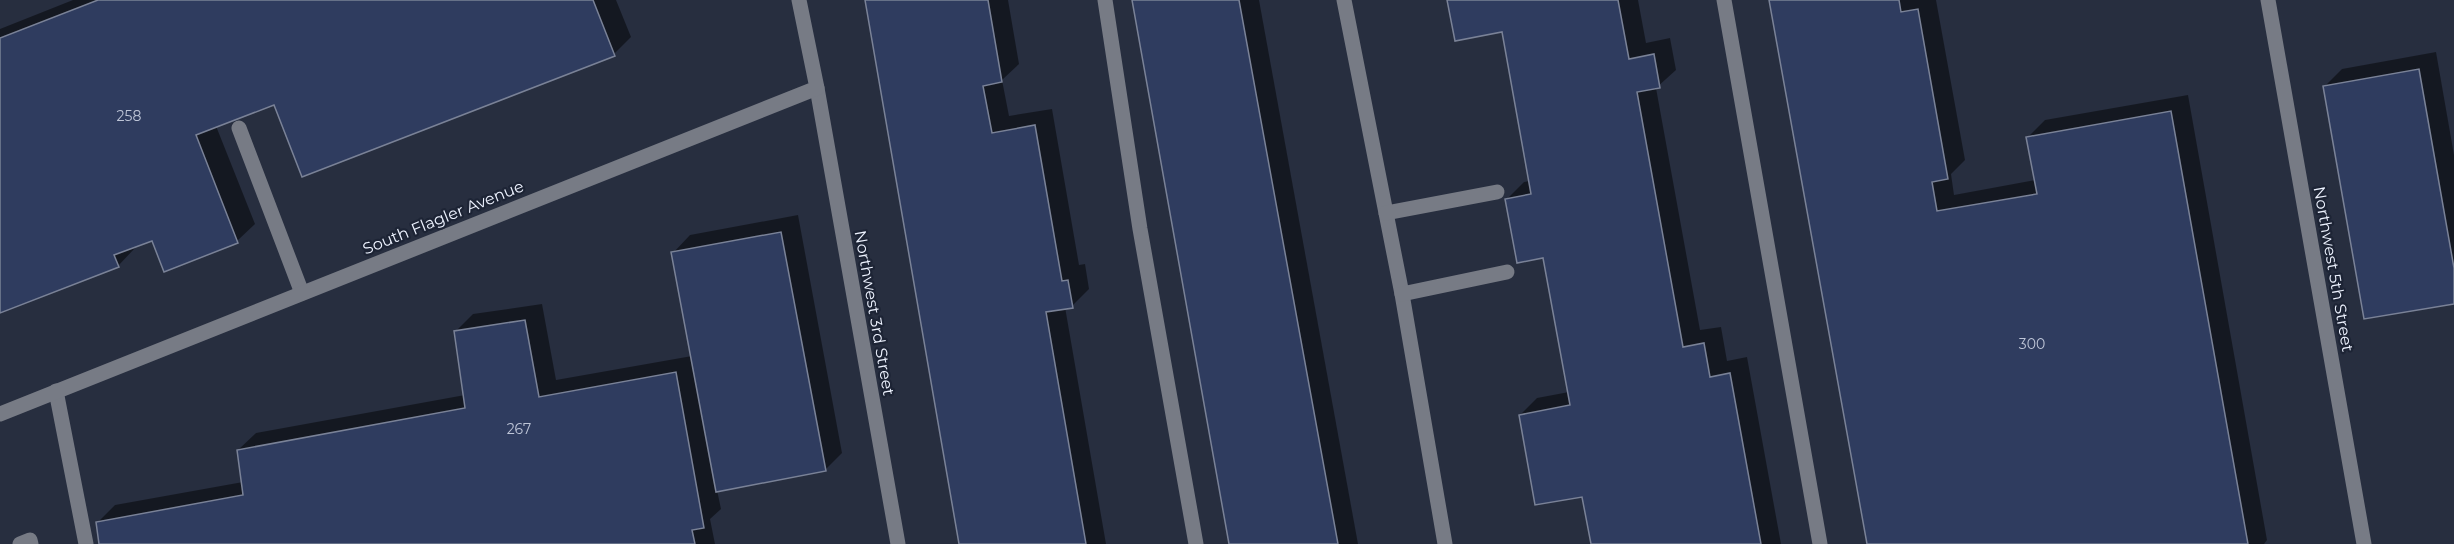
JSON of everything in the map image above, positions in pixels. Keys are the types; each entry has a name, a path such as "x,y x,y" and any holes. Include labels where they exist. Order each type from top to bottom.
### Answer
{"lane":[{"path":"799,0 817,88"},
{"path":"1105,0 1140,229 1196,544"},
{"path":"1344,0 1386,213 1445,544"},
{"path":"1724,0 1820,544"},
{"name":"Northwest 5th Street","path":"2268,0 2364,544"},
{"name":"South Flagler Avenue","path":"0,414 817,88"},
{"name":"Northwest 3rd Street","path":"817,88 898,544"},
{"path":"239,128 302,293"},
{"path":"1386,213 1497,192"},
{"path":"1401,294 1507,272"},
{"path":"56,391 86,544"},
{"path":"20,544 30,540 31,544"}],"building":[{"path":"98,0 593,0 615,56 302,177 274,105 196,135 238,243 164,272 152,241 114,255 119,267 0,313 0,38"},
{"path":"865,0 988,0 1002,82 983,86 992,133 1035,125 1062,281 1068,280 1073,308 1046,312 1086,544 959,544"},
{"path":"1132,0 1239,0 1338,544 1229,544"},
{"path":"1447,0 1618,0 1629,59 1654,54 1660,88 1637,92 1683,347 1704,343 1710,377 1730,373 1761,544 1591,544 1582,497 1535,505 1519,415 1570,405 1543,258 1517,263 1505,199 1531,194 1502,32 1455,41"},
{"path":"1769,0 1899,0 1901,12 1918,9 1948,179 1932,182 1937,211 2037,194 2026,137 2171,111 2248,544 1867,544"},
{"path":"2419,69 2454,268 2454,304 2364,319 2323,86"},
{"path":"781,232 826,471 716,492 671,252"},
{"path":"525,320 539,397 676,372 704,528 692,530 695,544 99,544 96,522 243,495 237,450 465,408 454,331"}]}
